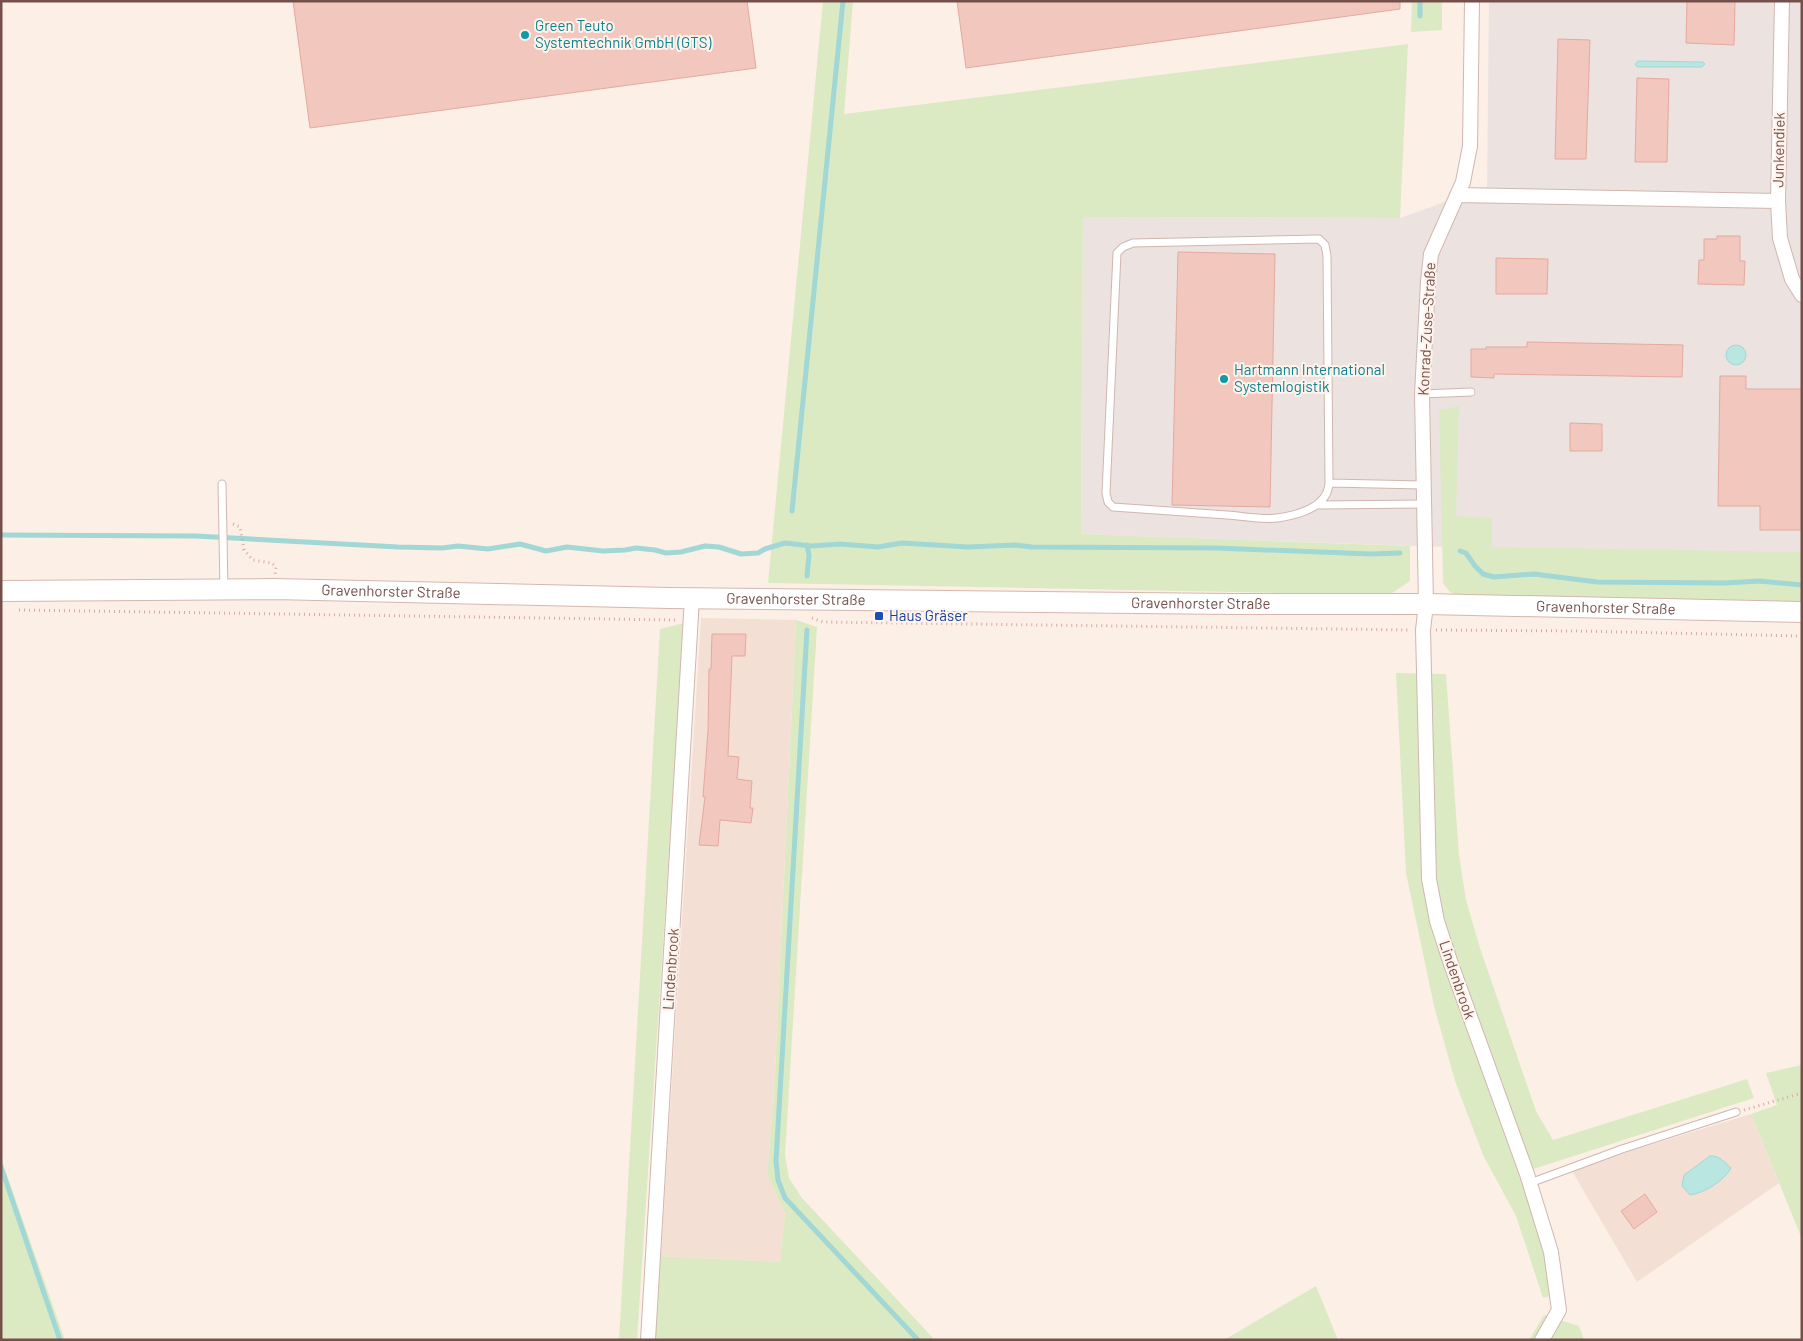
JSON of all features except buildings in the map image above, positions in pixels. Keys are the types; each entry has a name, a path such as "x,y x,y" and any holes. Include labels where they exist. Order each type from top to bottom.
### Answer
{"main road":[{"name":"Gravenhorster Straße","path":"1,591 274,589 692,606 1426,604 1802,612"}],"street":[{"name":"Konrad-Zuse-Straße","path":"1426,604 1422,394 1428,282 1431,254 1463,182 1470,146 1472,1"},
{"name":"Junkendiek","path":"1782,1 1778,201 1780,238 1792,279 1802,295"},
{"path":"1457,195 1778,201"},
{"name":"Lindenbrook","path":"1426,604 1424,630 1429,879 1437,921 1451,964 1530,1183 1551,1252 1559,1310 1542,1340"},
{"name":"Lindenbrook","path":"648,1340 692,606"}],"lane":[{"path":"1319,239 1326,246 1329,483 1325,499 1317,505 1288,516 1275,518 1113,507 1108,502 1106,493 1116,253 1122,247 1132,243 1319,239"},
{"path":"1422,394 1471,392"},
{"path":"1329,483 1423,485"},
{"path":"222,484 224,589"},
{"path":"1317,505 1424,504"},
{"path":"1530,1183 1622,1149 1736,1112"}],"path":[{"path":"240,527 244,550 253,560 272,563 276,567 273,614"},
{"path":"11,610 674,620 692,606"},
{"path":"804,616 823,622 1585,631 1802,636"},
{"path":"1736,1112 1802,1093"}],"shaded area":[{"path":"1489,1 1802,1 1802,560 1081,534 1083,217 1400,218 1487,187"},
{"path":"701,618 796,620 774,1092 767,1175 785,1213 780,1262 661,1256"},
{"path":"1751,1114 1779,1183 1637,1282 1572,1171"}],"green space":[{"path":"823,1 853,1 844,114 1408,44 1400,218 1083,217 1081,534 1410,546 1410,581 1389,595 768,583"},
{"path":"1412,1 1442,1 1442,30 1411,32"},
{"path":"1459,406 1456,516 1492,518 1492,547 1802,552 1802,606 1459,597 1449,591 1443,583 1439,410"},
{"path":"796,620 817,627 785,1155 789,1178 802,1198 935,1340 654,1340 661,1256 780,1262 785,1213 767,1175 774,1092"},
{"path":"684,623 637,1340 619,1340 660,629"},
{"path":"1396,673 1446,674 1459,855 1466,900 1480,948 1536,1111 1553,1140 1747,1079 1754,1098 1521,1173 1545,1252 1549,1296 1543,1298 1516,1216 1483,1155 1455,1081 1434,1006 1406,873"},
{"path":"1802,1065 1802,1239 1751,1114 1777,1105 1766,1073"},
{"path":"1,1158 65,1340 1,1340"},
{"path":"1316,1286 1338,1340 1224,1340"},
{"path":"1544,1315 1579,1326 1584,1340 1529,1340"}],"water":[{"path":"1638,61 1703,62 1705,64 1702,67 1637,67 1635,64"},
{"path":"1736,345 1743,348 1746,355 1743,362 1736,365 1729,362 1726,355 1729,348"},
{"path":"1710,1156 1719,1158 1731,1168 1713,1186 1690,1195 1682,1186 1684,1175"}],"waterway":[{"path":"792,511 843,1"},
{"path":"1420,1 1420,16"},
{"path":"1,535 196,536 398,547 442,548 458,546 488,549 520,544 546,551 567,547 603,551 636,548 666,553 681,552 705,546 719,547 741,554 758,553 785,543 811,546 840,544 878,547 902,543 968,547 1015,545 1032,547 1216,548 1371,554 1400,553"},
{"path":"807,545 809,555 807,576"},
{"path":"1460,551 1466,553 1483,574 1494,577 1534,574 1597,582 1725,583 1759,581 1802,585"},
{"path":"807,630 776,1161 778,1180 785,1198 918,1340"},
{"path":"1,1167 60,1340"}],"place":[{"name":"Green Teuto Systemtechnik GmbH (GTS)","path":"525,35"},
{"name":"Hartmann International Systemlogistik","path":"1224,379"},
{"name":"Haus Gräser","path":"879,616"}]}
